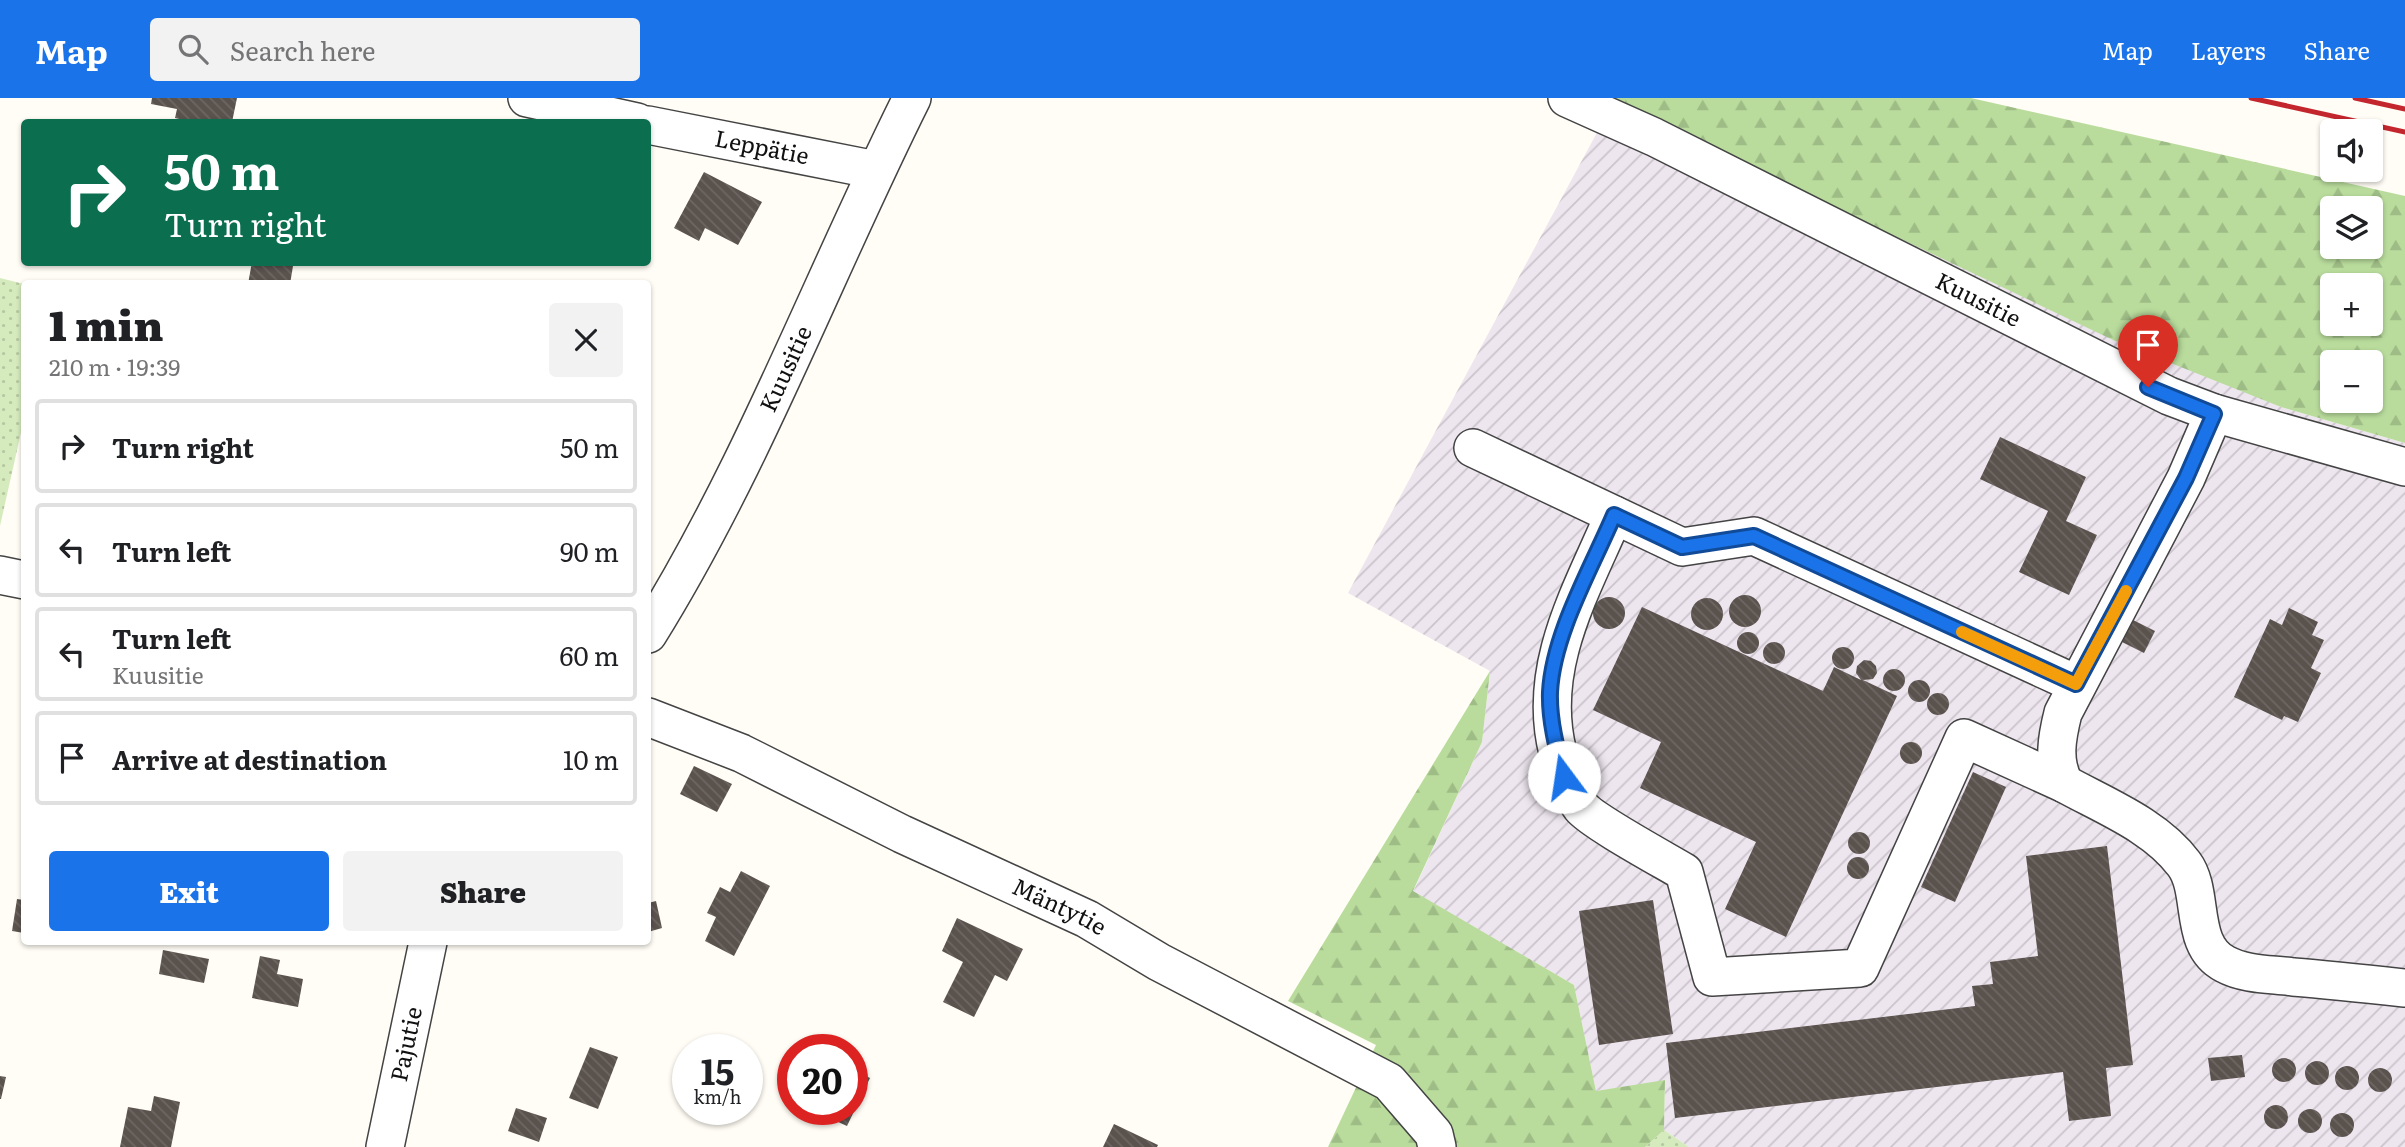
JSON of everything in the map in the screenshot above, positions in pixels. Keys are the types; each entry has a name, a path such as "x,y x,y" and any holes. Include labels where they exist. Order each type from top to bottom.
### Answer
{"street":[{"path":"527,98 623,119"},
{"name":"Kuusitie","path":"651,629 694,555 766,411 876,170 912,98"},
{"name":"Kuusitie","path":"1567,98 1654,137 2107,367 2214,414 2405,467"},
{"name":"Leppätie","path":"651,126 876,170"},
{"path":"2065,784 2058,768 2057,736 2063,713 2186,478 2214,414"},
{"path":"1473,448 1682,547 1754,536 2076,684"},
{"path":"1614,515 1558,645 1550,692 1555,743 1564,777 1582,809 1684,872 1712,977 1860,968 1964,738 2065,784 2134,822 2161,841 2185,865 2191,877 2200,928 2207,945 2224,964 2258,973 2405,988"},
{"path":"0,575 21,579"},
{"name":"Mäntytie","path":"651,718 741,753 902,834 1087,919 1159,962 1389,1083 1434,1134 1437,1147"},
{"name":"Pajutie","path":"385,1147 427,945"}],"shaded area":[{"path":"1613,103 2281,407 2405,443 2405,1147 1689,1147 1664,1130 1665,1081 1596,1091 1574,985 1413,892 1482,742 1490,671 1348,593"}],"green space":[{"path":"1605,98 1971,98 2320,177 2320,182 2343,182 2405,196 2405,443 2281,407 2113,340"},
{"path":"0,278 21,283 21,432 0,526"},
{"path":"1490,671 1482,742 1413,891 1574,985 1596,1091 1665,1080 1664,1130 1645,1147 1328,1147 1376,1045 1288,1001"},
{"path":"1664,1130 1689,1147 1645,1147"}],"building":[{"path":"152,98 237,98 233,119 179,119 175,118 177,109 151,104"},
{"path":"704,172 762,202 738,245 705,228 699,241 674,228"},
{"path":"251,266 293,266 291,280 249,280"},
{"path":"2000,437 2086,477 2066,521 2097,535 2069,595 2019,572 2048,511 1980,479"},
{"path":"1745,595 1757,599 1761,611 1757,623 1745,627 1733,623 1729,611 1733,599"},
{"path":"1609,597 1621,601 1625,613 1621,625 1609,629 1597,625 1593,613 1597,601"},
{"path":"1707,598 1719,602 1723,614 1719,626 1707,630 1695,626 1691,614 1695,602"},
{"path":"1642,607 1823,691 1834,667 1861,680 1856,673 1857,666 1864,660 1871,661 1876,666 1877,673 1873,679 1863,680 1897,696 1786,937 1725,909 1756,842 1640,788 1661,742 1593,710"},
{"path":"2289,608 2318,622 2312,635 2324,640 2311,668 2321,673 2298,722 2284,716 2282,720 2234,697 2270,619 2282,625"},
{"path":"2133,620 2155,631 2144,653 2122,642"},
{"path":"1748,632 1758,639 1759,643 1752,653 1748,654 1738,647 1737,643 1744,633"},
{"path":"1774,642 1784,649 1785,653 1778,663 1774,664 1764,657 1763,653 1770,643"},
{"path":"1843,647 1853,654 1854,658 1847,668 1843,669 1833,662 1832,658 1839,648"},
{"path":"1894,669 1904,676 1905,680 1898,690 1894,691 1884,684 1883,680 1890,670"},
{"path":"1919,680 1929,687 1930,691 1923,701 1919,702 1909,695 1908,691 1915,681"},
{"path":"1938,693 1948,700 1949,704 1942,714 1938,715 1928,708 1927,704 1934,694"},
{"path":"1911,742 1921,749 1922,753 1915,763 1911,764 1901,757 1900,753 1907,743"},
{"path":"694,766 732,784 717,812 680,794"},
{"path":"1973,772 2006,787 1955,902 1921,887"},
{"path":"1859,832 1869,839 1870,843 1863,853 1859,854 1849,847 1848,843 1855,833"},
{"path":"2107,846 2133,1065 2106,1068 2111,1116 2069,1121 2063,1072 1675,1118 1666,1043 1975,1006 1972,986 1993,984 1990,962 2038,956 2026,856"},
{"path":"1858,857 1868,864 1869,868 1862,878 1858,879 1848,872 1847,868 1854,858"},
{"path":"741,871 770,886 734,956 705,941 716,917 707,913 720,887 730,892"},
{"path":"17,899 21,900 21,932 12,931"},
{"path":"1653,900 1673,1034 1599,1045 1579,911"},
{"path":"656,901 662,928 651,931 651,902"},
{"path":"957,918 1023,949 1007,981 995,975 974,1017 943,1002 963,962 942,951"},
{"path":"163,950 209,959 204,983 159,974"},
{"path":"260,956 280,960 277,974 303,979 298,1007 252,998"},
{"path":"590,1047 618,1057 598,1109 569,1098"},
{"path":"2242,1055 2245,1077 2211,1081 2208,1058"},
{"path":"2284,1058 2295,1065 2296,1070 2289,1081 2284,1082 2273,1075 2272,1070 2279,1059"},
{"path":"2317,1061 2328,1068 2329,1073 2322,1084 2317,1085 2306,1078 2305,1073 2312,1062"},
{"path":"2347,1066 2358,1073 2359,1078 2352,1089 2347,1090 2336,1083 2335,1078 2342,1067"},
{"path":"2380,1068 2391,1075 2392,1080 2385,1091 2380,1092 2369,1085 2368,1080 2375,1069"},
{"path":"0,1076 6,1077 1,1099 0,1099"},
{"path":"154,1096 180,1102 171,1147 120,1147 128,1107 151,1111"},
{"path":"2276,1105 2287,1112 2288,1117 2281,1128 2276,1129 2265,1122 2264,1117 2271,1106"},
{"path":"516,1108 547,1118 539,1142 508,1131"},
{"path":"2310,1109 2319,1112 2322,1121 2319,1130 2310,1133 2301,1130 2298,1121 2301,1112"},
{"path":"2342,1113 2351,1116 2354,1125 2351,1134 2342,1137 2333,1134 2330,1125 2333,1116"},
{"path":"1114,1124 1158,1145 1157,1147 1103,1147"}],"railway":[{"path":"2251,98 2405,132"},
{"path":"2355,98 2405,109"}],"slow traffic":[{"path":"1962,632 2076,684 2126,591"}],"route":[{"path":"1564,777 1555,743 1550,692 1558,645 1614,515 1682,547 1754,536 2076,684 2186,478 2214,414 2148,387"}]}
